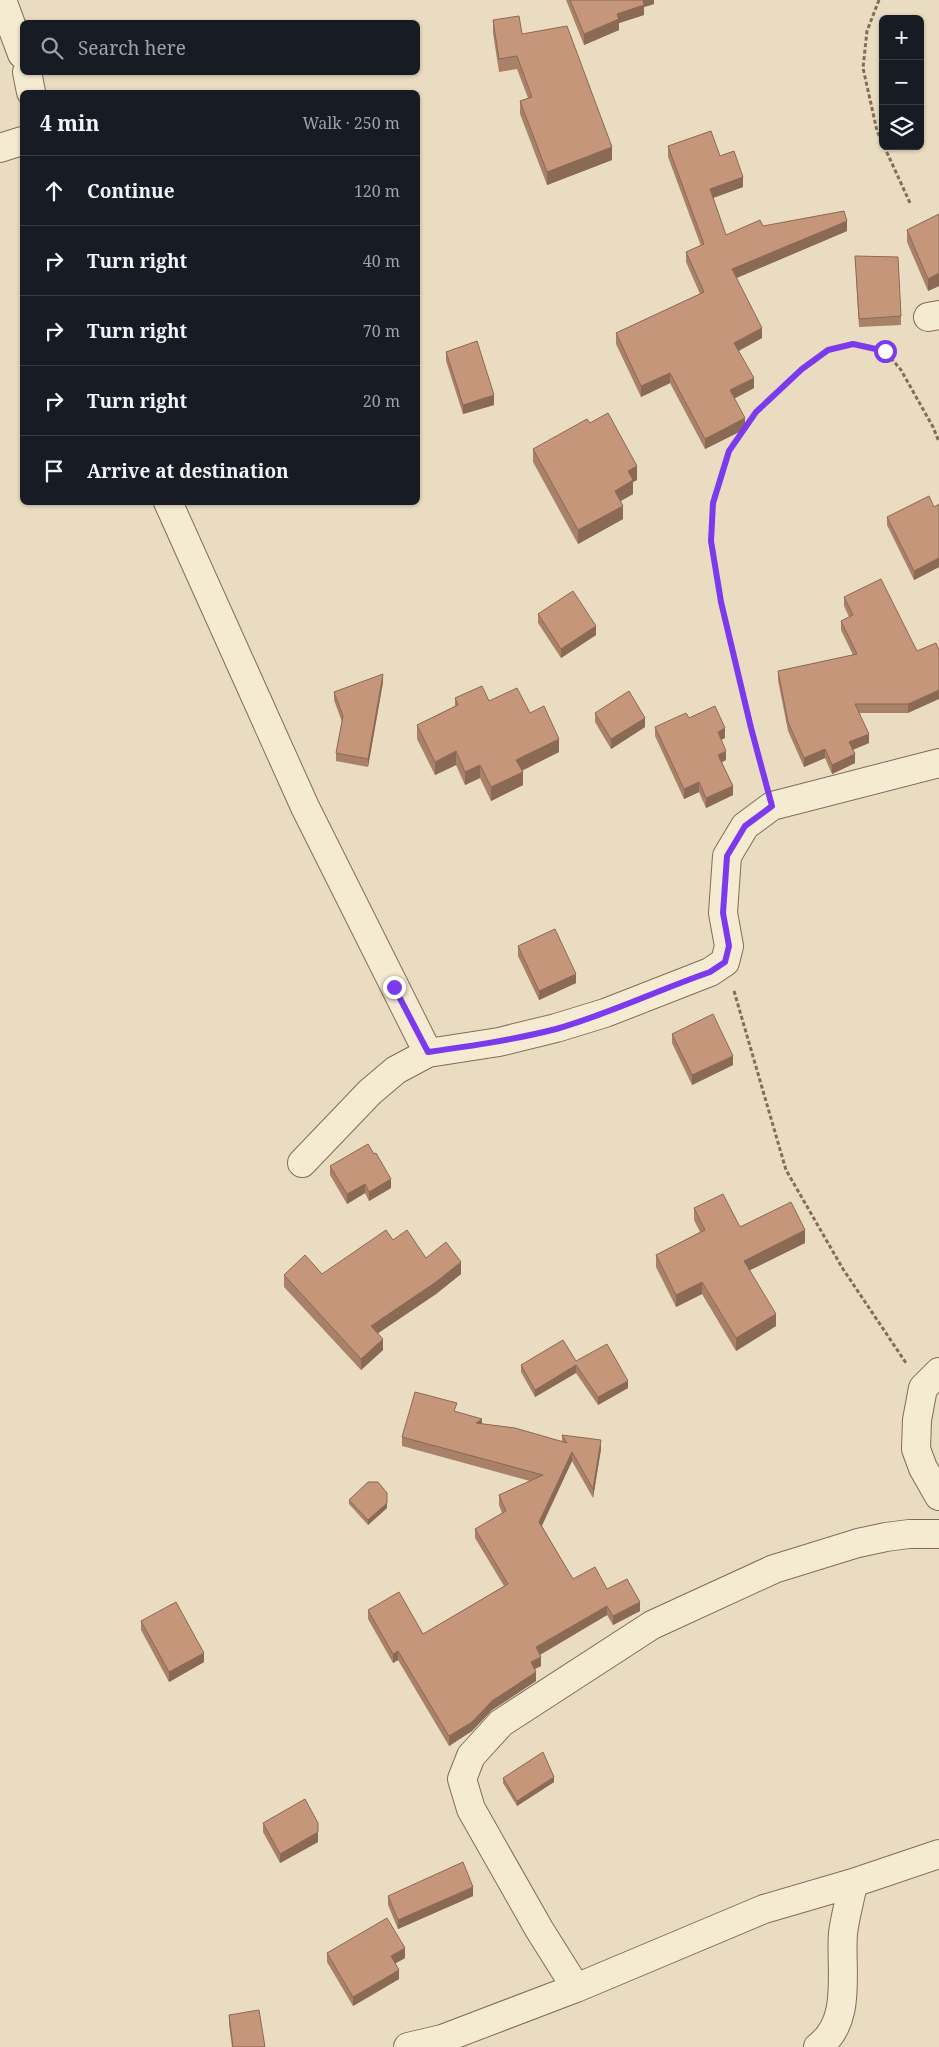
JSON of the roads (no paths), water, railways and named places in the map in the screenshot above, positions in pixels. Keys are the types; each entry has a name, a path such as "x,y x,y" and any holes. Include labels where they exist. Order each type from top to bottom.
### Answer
{"street":[{"path":"2,0 20,49"},
{"path":"28,75 31,90"},
{"path":"0,148 20,142"},
{"path":"169,505 305,806 428,1052"},
{"path":"302,1163 370,1092 396,1070 428,1052 499,1042 556,1028 606,1013 710,972 725,962 729,946 723,913 727,856 745,826 772,806 939,763"},
{"path":"931,1380 917,1420 916,1449 923,1468 939,1496"},
{"path":"576,1988 539,1929 471,1808 462,1779 471,1756 501,1723 652,1625 774,1569 858,1543 886,1537 909,1534 939,1534"},
{"path":"408,2047 442,2043 764,1909 853,1883 939,1854"},
{"path":"818,2047 823,2043 840,2016 844,1967 843,1933 853,1883"}]}
